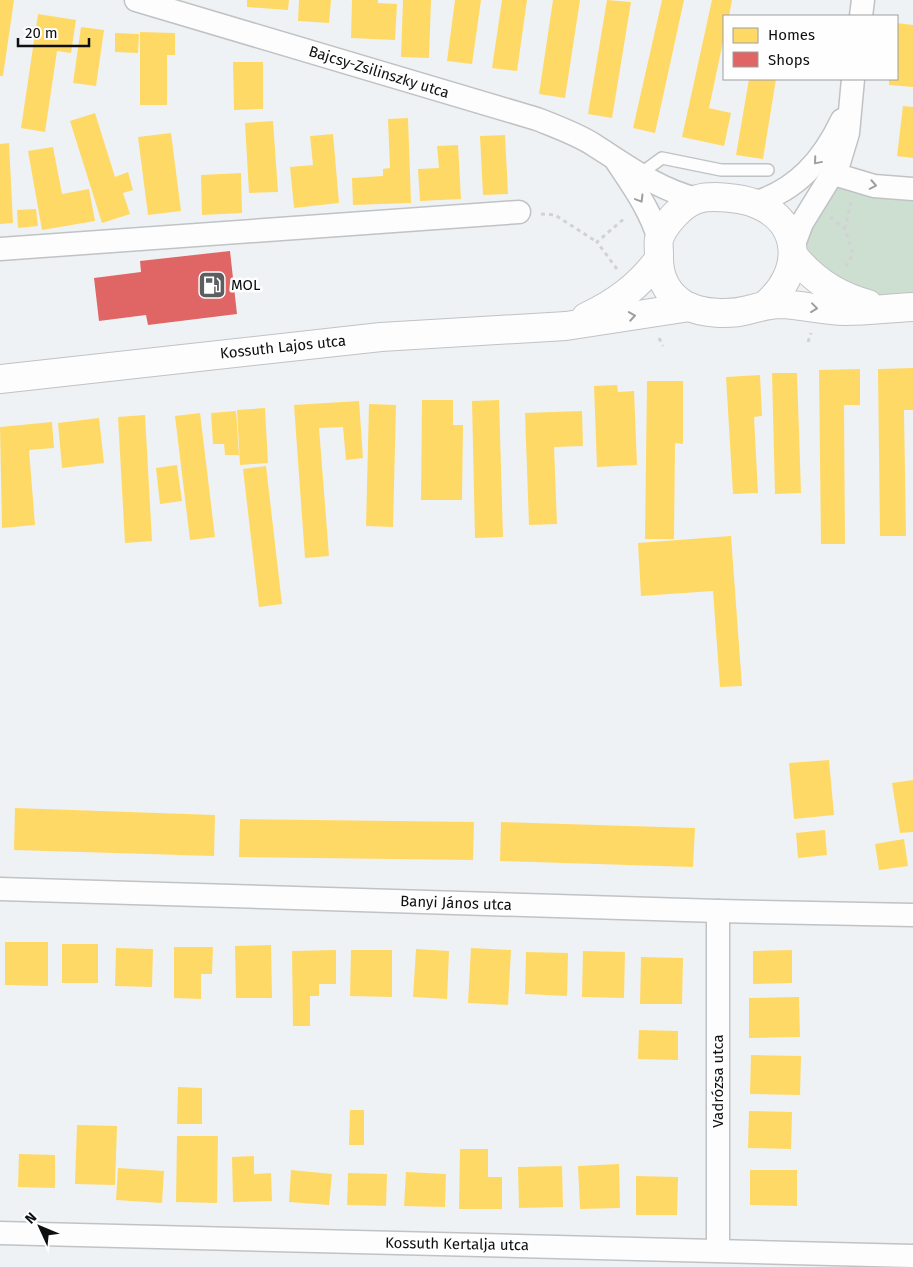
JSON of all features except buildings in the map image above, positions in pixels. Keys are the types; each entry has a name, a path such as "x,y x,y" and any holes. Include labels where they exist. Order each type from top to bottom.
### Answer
{"street":[{"name":"Bajcsy-Zsilinszky utca","path":"136,0 537,120 594,144 616,161 674,192 697,199"},
{"path":"861,15 863,0"},
{"path":"765,305 777,295 786,283 802,223 834,174 848,133 851,88"},
{"path":"754,203 772,198 794,185 817,162 833,138 851,88"},
{"name":"Bajcsy-Zsilinszky utca","path":"616,161 642,202 655,227 659,249"},
{"path":"834,174 874,186 913,189"},
{"name":"Kossuth Lajos utca","path":"566,326 599,310 643,280 674,216 697,199 727,199 754,203 778,219 794,252 805,269 833,291 853,300 882,308"},
{"path":"0,249 518,212"},
{"name":"Kossuth Lajos utca","path":"659,249 660,275 666,288 677,300 690,307 708,312 747,310 765,305 845,311 913,307"},
{"name":"Kossuth Lajos utca","path":"0,379 371,338 566,326 690,307"},
{"name":"Banyi János utca","path":"0,889 718,911 913,915"},
{"name":"Vadrózsa utca","path":"718,911 718,1250"},
{"name":"Kossuth Kertalja utca","path":"0,1233 913,1256"}],"lane":[{"path":"640,174 662,158 721,170 768,170"}],"path":[{"path":"518,212 555,215 597,242"}],"green space":[{"path":"834,174 913,189 913,307 882,308 805,269 802,223"}],"place":[{"name":"MOL","path":"212,285"}]}
